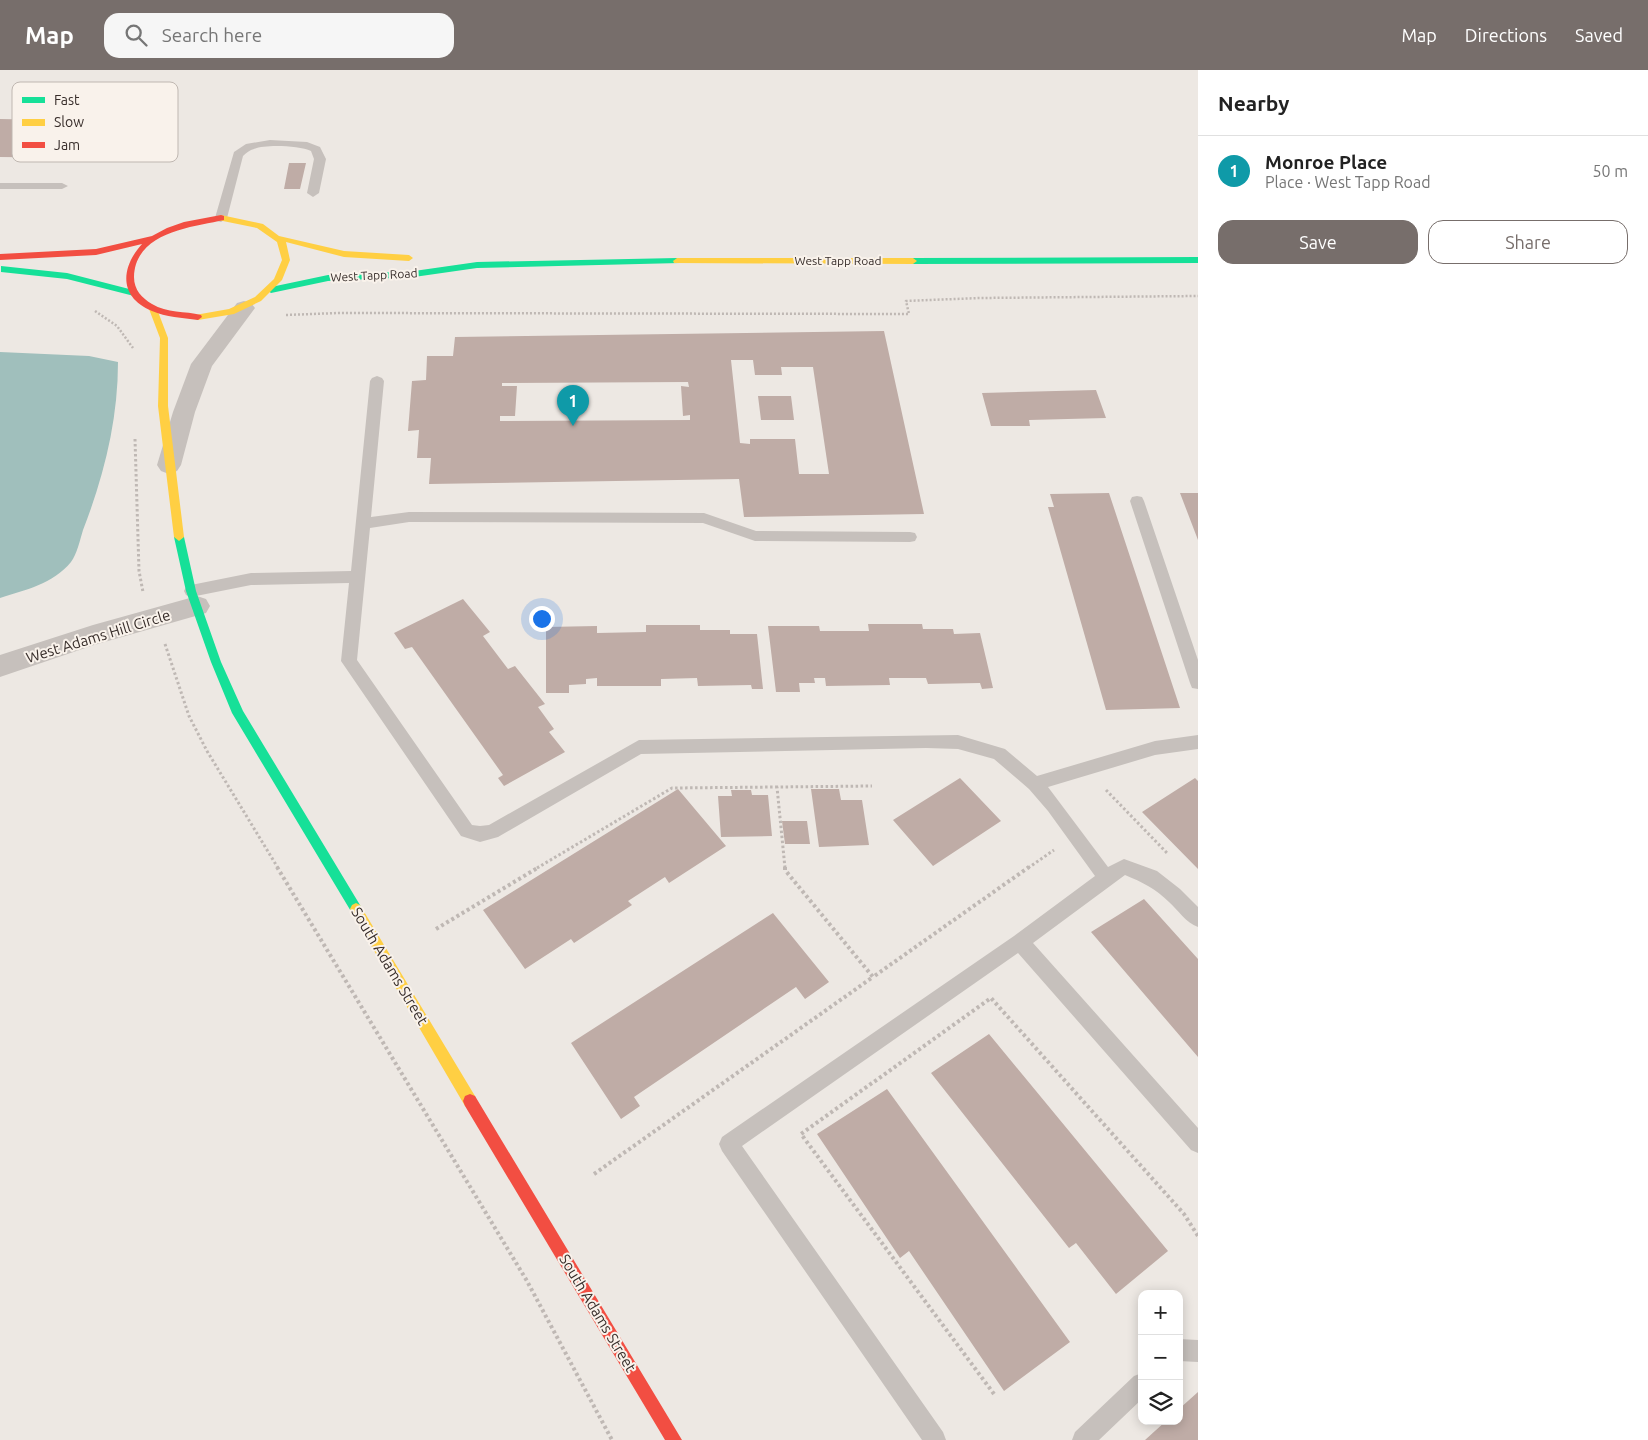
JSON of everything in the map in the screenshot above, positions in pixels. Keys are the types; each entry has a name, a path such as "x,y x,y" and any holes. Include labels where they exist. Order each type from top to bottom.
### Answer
{"main road":[{"name":"West Tapp Road","path":"0,256 96,252 152,239 184,224 221,218 254,223 268,230 278,238 285,250 286,263 281,277 271,290 244,308 221,314 196,317 173,315 153,309 139,299 134,293 129,280 131,266 139,252 152,239"},
{"name":"West Tapp Road","path":"278,238 344,254 425,259 477,265"},
{"name":"West Tapp Road","path":"271,290 328,278 414,274 477,265 650,261 1198,260"},
{"name":"West Tapp Road","path":"0,269 67,276 134,293"},
{"name":"South Adams Street","path":"153,309 164,338 163,406 181,551 194,599 216,662 238,713 674,1440"}],"street":[{"name":"South Adams Street","path":"169,465 184,412 202,364 244,308"},
{"name":"West Adams Hill Circle","path":"0,666 194,599"}],"lane":[{"path":"221,218 238,154 250,146 270,144 307,145 316,149 320,159 313,194"},
{"path":"2,190 62,186"},
{"path":"377,381 349,661 467,831 480,834 492,832 639,747 926,741 958,742 1000,754 1035,784 1054,806 1106,878"},
{"path":"1137,501 1198,683"},
{"path":"362,523 409,517 704,518 755,536 910,536"},
{"path":"194,599 251,580 356,577"},
{"path":"1035,784 1155,748 1198,742"},
{"path":"935,1440 729,1144 1020,942 1106,878 1124,867 1151,877 1174,895 1198,919"},
{"path":"1020,942 1198,1143"},
{"path":"1183,1350 1198,1351"},
{"path":"1087,1439 1138,1388"}],"path":[{"path":"277,316 338,313 909,314 906,301 978,298 1198,296"},
{"path":"92,310 106,317 129,340 136,353"},
{"path":"136,431 134,449 139,562 144,598"},
{"path":"163,639 189,716 207,751 527,1281 612,1440"},
{"path":"436,929 672,788 872,786"},
{"path":"777,787 785,870 874,977"},
{"path":"1104,788 1171,857"},
{"path":"594,1174 1075,835"},
{"path":"994,1394 801,1134 991,998 1184,1214 1198,1236"}],"water":[{"path":"0,352 89,356 118,362 115,405 108,448 91,510 75,555 64,570 56,576 29,589 0,598"}],"building":[{"path":"0,119 12,119 12,157 0,157"},
{"path":"289,163 306,163 300,189 284,189"},
{"path":"884,331 924,514 744,517 739,479 429,484 431,458 417,458 419,430 408,431 412,381 426,380 427,356 453,356 455,337","holes":["731,360 753,360 755,375 782,375 781,367 813,367 829,474 799,474 795,439 750,439 750,444 740,443","688,382 689,387 681,386 683,416 690,415 690,420 500,421 500,416 515,416 517,386 502,386 502,383"]},
{"path":"1096,390 1106,418 1029,420 1030,426 991,426 982,393"},
{"path":"758,396 791,396 794,420 761,420"},
{"path":"1109,493 1180,708 1106,710 1048,507 1054,507 1050,494"},
{"path":"1180,493 1198,493 1198,540"},
{"path":"463,599 490,632 483,636 508,669 515,666 545,704 538,707 554,729 549,732 565,752 504,786 498,778 503,775 412,647 405,649 394,633"},
{"path":"868,624 922,624 923,629 953,629 954,634 980,633 993,688 982,689 980,683 928,684 926,678 889,678 890,685 826,686 825,678 814,678 815,683 799,683 800,692 776,692 768,626 819,626 820,631 869,631"},
{"path":"646,625 700,625 700,630 730,630 730,634 757,634 763,689 752,689 751,685 698,686 697,678 661,679 661,686 597,686 597,678 586,679 586,684 569,685 569,693 546,693 546,627 597,626 597,633 646,632"},
{"path":"960,778 1001,821 933,866 893,820"},
{"path":"1195,778 1198,781 1198,869 1142,812"},
{"path":"678,789 726,846 669,883 665,877 628,901 632,905 574,943 571,939 525,969 483,910"},
{"path":"811,789 839,789 841,800 862,800 869,845 819,847"},
{"path":"731,790 751,790 752,795 768,795 772,836 721,837 718,796 732,796"},
{"path":"782,821 807,821 810,844 785,844"},
{"path":"1144,899 1198,959 1198,1057 1091,932"},
{"path":"773,913 829,982 805,999 796,987 634,1097 640,1106 621,1119 571,1043"},
{"path":"989,1034 1168,1251 1116,1294 1076,1243 1069,1248 931,1073"},
{"path":"887,1089 1070,1342 1004,1391 909,1251 900,1258 817,1134"},
{"path":"1198,1392 1198,1440 1145,1440 1162,1425 1183,1425 1183,1405"}],"traffic: fast":[{"path":"913,261 1198,260"},
{"path":"271,290 328,278 414,274 477,265 677,261"},
{"path":"1,269 67,276 134,293"},
{"path":"179,537 191,591 216,662 238,713 356,909"}],"traffic: slow":[{"path":"198,317 231,312 258,299 278,280 286,260 281,241 260,226 221,218"},
{"path":"278,238 344,254 409,258"},
{"path":"677,261 913,261"},
{"path":"153,309 164,338 163,406 179,537"},
{"path":"356,909 470,1101"}],"traffic: jam":[{"path":"198,317 179,315 149,306 139,299 133,290 130,272 133,262 139,253 155,238 187,224 221,218"},
{"path":"0,257 96,252 152,239"},
{"path":"470,1101 674,1440"}],"place":[{"name":"Monroe Place","path":"573,426"}]}
